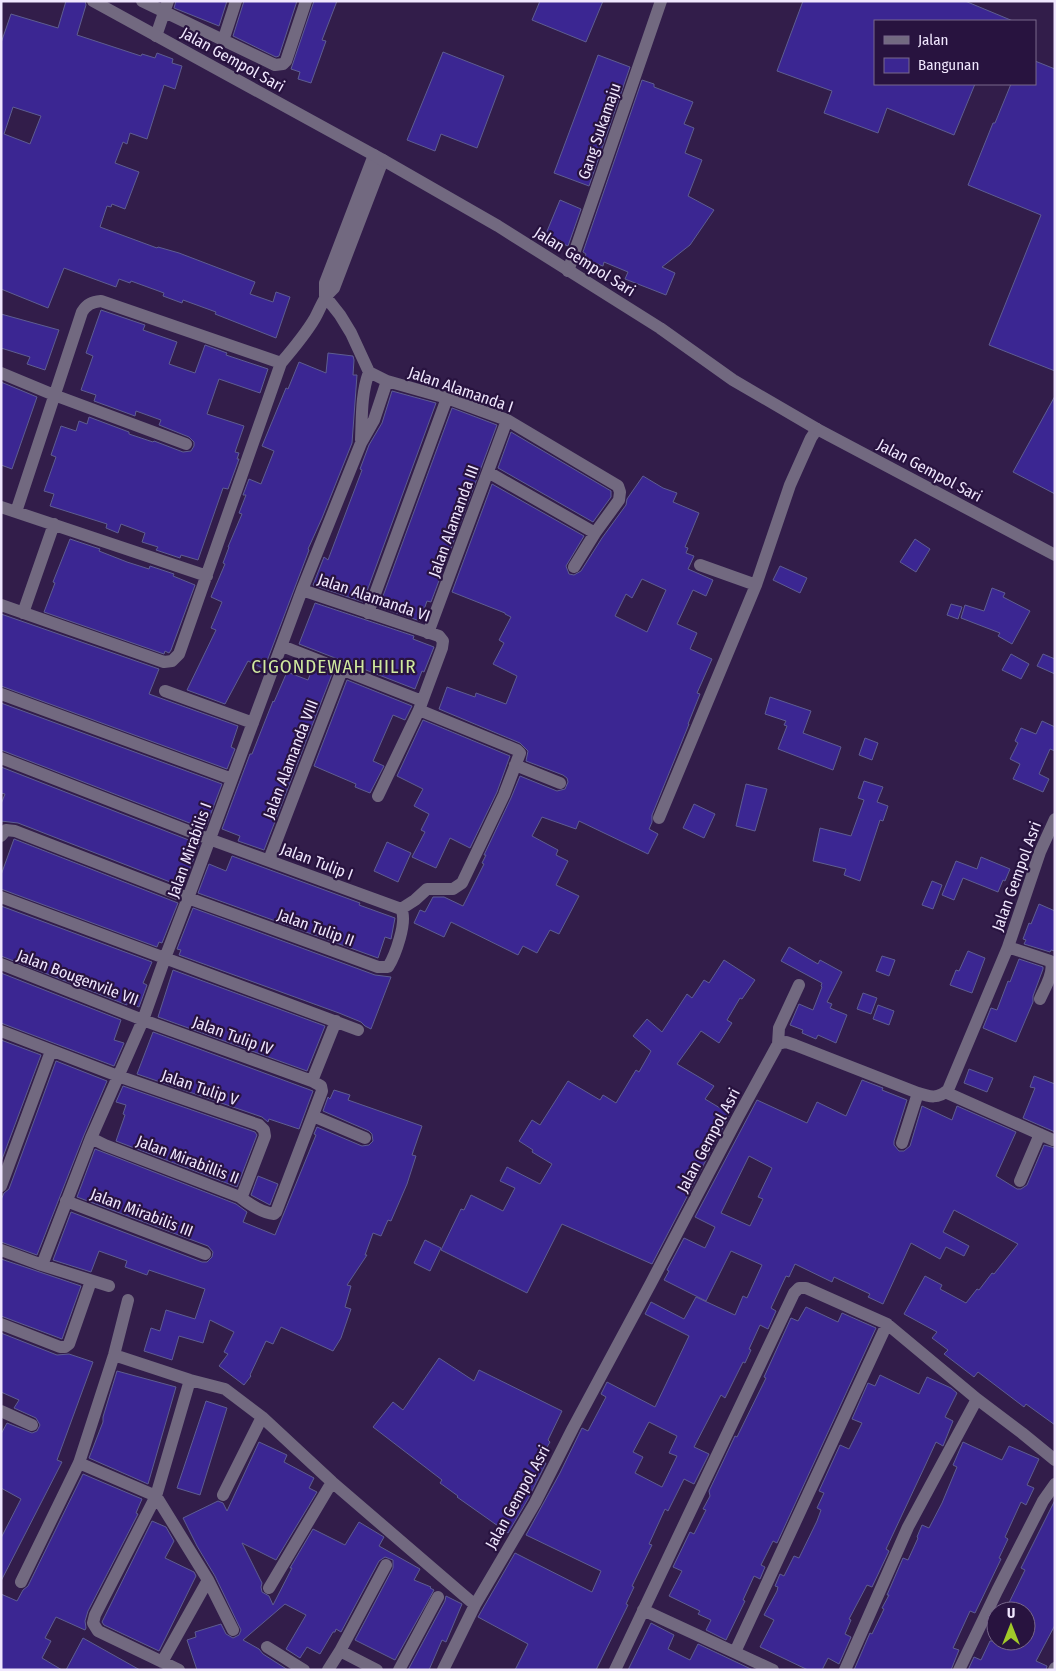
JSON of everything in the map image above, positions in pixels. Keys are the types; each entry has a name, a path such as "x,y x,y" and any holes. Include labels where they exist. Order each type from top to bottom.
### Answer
{"street":[{"name":"Jalan Gempol Sari","path":"93,1 162,19 378,157 498,226 660,328 733,380 817,429 1055,555"},
{"path":"142,1 162,19 223,41 276,65 283,64 286,61 306,1"},
{"path":"223,41 236,1"},
{"name":"Gang Sukamaju","path":"568,271 661,1"},
{"path":"1,605 164,662 172,661 179,654 281,363 315,318 325,296 325,283 378,157"},
{"path":"325,296 351,333 369,372"},
{"path":"16,512 82,312 86,306 93,302 101,301 281,363"},
{"name":"Jalan Alamanda I","path":"369,372 387,380 447,398 508,420 618,486 620,492 619,500 595,533"},
{"name":"Jalan Mirabilis I","path":"361,443 363,396 369,372"},
{"path":"1,373 54,395 186,444"},
{"name":"Jalan Mirabilis I","path":"42,1265 91,1138 143,1020 302,590 361,443 374,420 387,380"},
{"path":"368,613 447,398"},
{"name":"Jalan Alamanda III","path":"428,633 508,420"},
{"path":"659,818 756,585 790,485 817,429"},
{"path":"488,472 595,533 574,567"},
{"path":"1,507 207,576"},
{"path":"24,613 54,524"},
{"path":"700,565 756,585"},
{"name":"Jalan Alamanda VI","path":"302,590 439,636 443,641 420,705 378,796"},
{"path":"282,646 342,670 520,751 504,794 462,884 453,889 427,889 402,916"},
{"name":"Jalan Alamanda VIII","path":"269,860 342,670"},
{"path":"165,691 253,723"},
{"path":"1,694 232,779"},
{"name":"Jalan Tulip I","path":"1,758 209,839 269,860 402,916"},
{"path":"515,765 560,783"},
{"name":"Jalan Gempol Asri","path":"945,1092 948,1090 1008,948 1040,852 1055,819"},
{"name":"Jalan Tulip II","path":"1,836 6,830 15,831 188,898 378,967 388,966 392,960 402,916"},
{"path":"1,897 336,1020 358,1030"},
{"path":"1008,948 1050,961 1053,965 1040,998"},
{"name":"Jalan Bougenvile VII","path":"1,964 143,1020"},
{"name":"Jalan Gempol Asri","path":"442,1670 475,1605 535,1503 573,1428 778,1044 779,1028 798,985"},
{"name":"Jalan Tulip IV","path":"143,1020 312,1081"},
{"path":"240,1197 267,1213 274,1214 276,1212 322,1088 312,1081 336,1020"},
{"name":"Jalan Tulip V","path":"1,1031 118,1076 259,1125 264,1130 265,1136"},
{"path":"778,1044 786,1042 795,1045 934,1098 945,1092 1052,1140"},
{"path":"1,1186 51,1051"},
{"path":"902,1144 918,1093"},
{"path":"313,1116 365,1138"},
{"path":"1020,1181 1040,1134"},
{"name":"Jalan Mirabillis II","path":"91,1138 114,1149 240,1197 265,1136"},
{"name":"Jalan Mirabilis III","path":"66,1201 205,1254"},
{"path":"1,1250 110,1286"},
{"path":"1,1324 60,1347 65,1347 69,1344 91,1280"},
{"path":"615,1670 794,1292 799,1288 806,1288 887,1324 977,1399 1022,1432 1055,1460"},
{"path":"20,1582 79,1463 114,1355 128,1300"},
{"path":"735,1652 887,1324"},
{"path":"114,1355 190,1380 225,1389 262,1417 332,1482 475,1605"},
{"path":"179,1670 98,1632 93,1623 94,1615 156,1496 190,1380"},
{"path":"845,1670 908,1527 977,1399"},
{"path":"1,1411 32,1426"},
{"path":"224,1495 262,1417"},
{"path":"79,1463 156,1496 208,1580 233,1630"},
{"path":"269,1588 332,1482"},
{"path":"959,1670 1001,1582 1043,1501 1055,1484"},
{"path":"328,1670 386,1565"},
{"path":"162,1662 208,1580"},
{"path":"398,1670 438,1598"},
{"path":"643,1610 773,1670"},
{"path":"267,1647 304,1670"},
{"path":"340,1651 377,1670"}],"building":[{"path":"66,1 85,1 86,5 77,35 141,56 142,54 155,58 157,53 173,59 172,63 182,66 175,89 164,85 147,139 130,133 127,144 123,142 115,163 139,172 125,209 112,204 111,207 107,206 100,227 157,248 179,253 255,282 250,294 273,302 276,292 290,297 276,338 215,314 216,312 183,300 182,303 163,296 164,293 131,281 130,283 119,279 116,287 64,268 48,308 1,289 1,43 11,14 58,28","holes":["13,107 41,116 30,144 4,134"]},
{"path":"176,1 227,1 219,26 174,8"},
{"path":"244,1 297,1 279,56 276,57 233,36"},
{"path":"314,1 337,1 322,40 326,41 311,83 298,79 300,72 291,69"},
{"path":"540,1 603,1 586,42 532,20"},
{"path":"803,1 965,1 1011,20 874,20 874,85 975,85 954,135 887,108 878,133 824,113 832,91 777,71"},
{"path":"443,52 504,76 477,148 441,134 435,151 407,140"},
{"path":"598,55 630,67 589,186 554,173"},
{"path":"1036,61 1055,69 1055,371 989,345 1041,215 968,185 993,123 995,123 1011,85 1036,85"},
{"path":"642,80 654,84 654,87 693,102 684,124 694,128 685,153 702,160 688,196 714,210 690,245 662,267 675,273 666,295 625,279 628,272 604,262 603,266 584,259 586,254 583,252"},
{"path":"560,200 581,209 568,246 545,236"},
{"path":"101,310 145,325 143,330 177,342 169,364 195,373 205,345 227,353 226,355 268,369 260,393 219,379 207,414 244,426 235,452 239,453 237,459 239,459 228,489 223,488 198,560 181,555 180,558 156,550 158,547 142,542 145,533 121,524 118,533 106,528 107,524 50,506 54,494 44,491 56,457 51,455 61,426 76,431 79,421 87,424 89,417 129,432 129,434 183,452 191,451 194,446 194,442 189,437 159,425 161,420 136,411 135,416 94,401 96,395 81,390 93,356 86,353"},
{"path":"1,314 59,330 45,370 27,364 30,357 1,348"},
{"path":"328,353 353,356 353,375 357,375 352,443 308,549 264,669 248,661 225,704 187,690 216,630 211,628 222,602 211,597 225,564 223,563 228,547 242,514 239,513 246,495 243,495 249,479 261,484 274,451 262,446 286,388 288,389 299,362 326,373"},
{"path":"1,382 37,397 12,469 1,465"},
{"path":"392,391 436,403 363,602 313,585 324,557 328,560 362,470 360,469 369,445 382,423"},
{"path":"1055,396 1055,494 1013,472"},
{"path":"452,408 497,425 431,602 427,601 420,621 379,607"},
{"path":"511,432 611,491 611,497 593,522 498,468"},
{"path":"643,476 663,488 677,493 673,502 699,513 685,547 688,548 686,553 694,556 688,569 713,580 706,596 693,590 677,624 697,633 690,649 712,659 697,693 700,694 689,724 652,815 649,829 658,834 648,854 579,821 576,829 542,817 532,836 558,850 556,855 568,861 556,885 579,896 559,934 550,930 537,953 523,946 518,955 451,922 444,937 414,923 420,910 425,912 433,897 444,897 463,906 484,864 482,863 486,855 484,855 520,776 557,791 565,789 568,782 567,778 563,775 526,761 528,751 520,743 439,709 447,687 475,697 476,693 506,704 517,676 493,664 504,643 499,640 511,617 452,592 492,484 584,536 566,566 569,574 574,575 581,571 626,505 627,499","holes":["642,579 666,590 647,632 615,616 626,594 632,598"]},
{"path":"70,539 100,549 99,551 127,562 149,569 150,566 174,574 173,576 195,585 169,653 165,651 164,654 44,612 55,583 53,582"},
{"path":"915,539 930,549 916,572 900,562"},
{"path":"780,566 807,578 800,593 773,580"},
{"path":"992,588 1005,593 1003,597 1030,611 1012,644 998,636 1000,633 961,618 965,605 984,611"},
{"path":"315,603 414,636 413,639 434,647 415,689 299,644"},
{"path":"951,604 962,607 958,619 947,615"},
{"path":"1,614 159,669 149,694 238,726 231,747 235,749 227,769 1,686"},
{"path":"1011,654 1029,664 1021,679 1002,670"},
{"path":"1043,654 1055,659 1055,674 1037,666"},
{"path":"313,667 332,674 264,850 238,841 240,836 222,829 250,754 252,754 287,672 308,680"},
{"path":"347,680 412,706 405,720 393,715 373,761 384,766 370,793 355,787 356,784 314,766"},
{"path":"770,697 811,711 803,733 841,747 833,770 778,749 787,726 784,725 786,721 765,714"},
{"path":"1,703 222,784 205,829 1,750"},
{"path":"423,720 510,756 497,792 470,848 450,838 436,868 412,857 425,832 421,830 429,814 414,806 423,789 397,776"},
{"path":"1042,721 1055,727 1055,751 1050,749 1039,774 1049,779 1043,792 1013,779 1020,764 1010,759 1018,743 1015,741 1021,728 1036,734"},
{"path":"865,738 878,743 872,760 859,755"},
{"path":"1,767 199,844 183,887 18,823 1,821 1,804 5,794 1,793"},
{"path":"864,781 883,787 877,802 888,806 883,821 880,820 860,881 844,875 846,869 813,861 820,828 851,836 864,800 858,798"},
{"path":"746,784 767,789 755,831 736,826"},
{"path":"694,804 715,814 704,838 683,828"},
{"path":"14,839 178,903 162,943 159,942 157,947 1,889 1,875"},
{"path":"387,842 411,853 398,882 374,871"},
{"path":"232,856 360,903 359,905 395,918 391,939 385,937 378,958 198,893 209,864 226,871"},
{"path":"981,857 1010,869 998,892 963,878 954,900 942,895 956,861 977,869"},
{"path":"932,881 942,885 933,909 922,905"},
{"path":"1039,904 1055,911 1055,951 1051,950 1050,952 1024,944 1026,940 1023,939 1029,923 1031,924"},
{"path":"1,906 152,962 143,983 147,985 139,1007 128,1003 127,1005 1,956"},
{"path":"193,908 375,975 391,977 371,1029 361,1022 339,1013 179,955 181,950 177,949"},
{"path":"789,947 818,964 820,960 842,972 827,1002 832,1004 830,1008 847,1015 836,1043 818,1035 816,1039 802,1033 803,1030 790,1025 799,1004 813,1010 822,983 781,961"},
{"path":"968,951 985,958 972,993 950,985 956,970 959,971"},
{"path":"882,956 895,960 889,976 876,971"},
{"path":"1019,959 1043,967 1043,969 1033,996 1033,1002 1016,1042 983,1028 991,1008 997,1010"},
{"path":"724,960 755,980 742,999 740,998 727,1020 732,1023 719,1043 701,1031 677,1064 714,1086 705,1099 730,1114 652,1264 562,1224 527,1293 441,1250 461,1209 464,1210 471,1195 503,1211 515,1188 500,1181 507,1167 540,1184 552,1164 532,1152 533,1150 519,1141 532,1120 540,1125 568,1081 600,1100 603,1095 616,1103 636,1070 639,1072 651,1051 633,1036 647,1019 662,1032 687,994 692,998 704,980 709,983"},
{"path":"173,970 325,1026 307,1071 158,1017"},
{"path":"1,973 121,1020 114,1040 124,1043 114,1066 1,1023"},
{"path":"863,993 877,998 871,1014 857,1009"},
{"path":"878,1005 894,1011 889,1025 873,1019"},
{"path":"153,1032 313,1091 299,1129 269,1119 268,1122 262,1117 137,1074"},
{"path":"1,1040 41,1055 1,1162"},
{"path":"56,1061 107,1081 37,1255 1,1242 1,1200 4,1193 9,1189"},
{"path":"969,1069 993,1078 987,1092 964,1083"},
{"path":"1034,1076 1055,1084 1055,1132 1023,1118 1035,1088 1030,1087"},
{"path":"862,1080 907,1100 894,1141 894,1145 899,1151 904,1151 910,1146 922,1106 952,1120 957,1106 1016,1132 996,1176 1017,1189 1027,1185 1044,1145 1055,1148 1055,1425 1026,1404 1024,1407 978,1372 974,1377 944,1354 948,1350 932,1338 937,1332 904,1314 925,1276 942,1285 940,1289 966,1303 992,1273 994,1274 1018,1244 954,1210 943,1232 969,1246 964,1256 946,1247 940,1259 911,1243 883,1304 868,1297 870,1294 834,1277 832,1282 795,1264 789,1277 786,1276 771,1308 776,1311 768,1329 760,1325 745,1363 743,1362 725,1398 721,1395 694,1447 709,1454 694,1484 684,1479 668,1511 665,1509 649,1544 652,1545 632,1586 634,1587 626,1604 628,1605 596,1670 515,1670 528,1644 478,1617 515,1553 592,1592 601,1571 526,1535 582,1428 588,1431 606,1397 601,1394 607,1382 655,1407 689,1336 645,1314 651,1302 684,1319 696,1297 735,1315 743,1296 747,1298 762,1265 731,1251 706,1301 664,1280 669,1271 667,1270 684,1238 705,1248 715,1227 695,1217 757,1100 807,1123 817,1102 846,1116","holes":["749,1156 772,1168 758,1197 763,1199 750,1226 721,1213","649,1422 677,1436 669,1453 677,1456 662,1487 635,1473 643,1457 633,1452"]},
{"path":"123,1086 255,1132 257,1135 237,1187 116,1141 125,1115 123,1114 126,1105 116,1102"},
{"path":"334,1090 350,1095 348,1100 422,1126 412,1155 416,1156 407,1184 391,1221 388,1220 381,1236 373,1233 365,1255 367,1255 347,1285 351,1286 345,1307 351,1309 341,1338 333,1351 281,1327 273,1344 266,1341 251,1376 244,1385 219,1366 228,1354 224,1352 234,1332 210,1320 203,1343 179,1336 172,1360 144,1351 151,1328 160,1331 166,1310 195,1319 205,1289 149,1270 147,1275 125,1267 127,1261 99,1251 91,1272 53,1260 71,1212 202,1262 207,1262 212,1257 213,1252 208,1246 77,1197 95,1149 236,1204 247,1212 243,1222 275,1235 316,1135 314,1134 317,1127 362,1146 369,1145 373,1141 372,1134 369,1131 323,1111 328,1097 330,1099"},
{"path":"258,1176 278,1184 270,1205 251,1195"},
{"path":"425,1240 441,1248 430,1271 414,1263"},
{"path":"1,1259 81,1286 62,1339 1,1316"},
{"path":"806,1307 838,1322 842,1313 876,1328 777,1543 773,1541 761,1565 765,1567 760,1579 754,1576 743,1600 745,1601 726,1640 706,1630 711,1620 698,1614 700,1611 669,1596 682,1571 673,1567 690,1532 694,1534 706,1510 703,1509 710,1496 709,1491 735,1436 737,1437 766,1378 764,1377 791,1318 798,1321"},
{"path":"1,1333 57,1355 69,1354 93,1362 57,1460 62,1462 1,1581 1,1538 21,1499 1,1488 1,1434 7,1423 32,1433 37,1431 40,1425 36,1418 14,1408 19,1400 1,1392"},
{"path":"439,1358 474,1381 479,1370 562,1411 548,1440 550,1442 540,1459 546,1463 508,1533 457,1497 440,1483 442,1480 373,1427 393,1402 403,1410"},
{"path":"117,1371 176,1387 148,1484 89,1458 103,1422"},
{"path":"880,1375 919,1394 927,1377 951,1388 957,1393 945,1417 953,1421 943,1446 936,1442 886,1549 889,1551 872,1587 867,1585 849,1619 851,1620 845,1634 851,1637 839,1664 828,1658 822,1670 808,1670 760,1647 774,1620 764,1615 777,1591 778,1587 775,1586 780,1574 784,1576 794,1556 799,1558 817,1521 821,1510 817,1508 824,1493 819,1491 840,1445 849,1449 862,1423 852,1419 868,1383 875,1386"},
{"path":"206,1401 227,1408 200,1495 177,1488"},
{"path":"259,1442 287,1455 284,1462 314,1478 309,1488 317,1492 276,1560 242,1543 262,1583 262,1592 269,1596 273,1605 292,1568 290,1568 313,1529 345,1545 359,1522 384,1537 379,1546 420,1569 414,1580 434,1590 395,1660 355,1640 393,1568 393,1560 385,1557 379,1561 341,1632 336,1629 333,1632 320,1654 307,1647 300,1658 286,1649 306,1615 285,1604 243,1640 288,1670 197,1670 187,1640 196,1637 195,1632 221,1624 226,1634 233,1638 239,1635 241,1630 215,1576 183,1518 218,1501 223,1503 227,1511"},
{"path":"963,1442 1002,1460 1009,1446 1039,1459 1027,1485 1034,1488 1026,1505 1021,1502 1005,1537 1008,1539 999,1558 1001,1559 975,1613 970,1611 953,1648 959,1650 951,1670 854,1670 870,1633 872,1634 884,1609 882,1608 903,1558 908,1560 922,1525 929,1528 942,1503 957,1467 953,1465"},
{"path":"83,1474 142,1499 136,1513 138,1514 88,1611 85,1630 56,1617 45,1638 51,1641 42,1658 62,1670 1,1670 1,1594 17,1601 23,1590 28,1586"},
{"path":"1055,1500 1055,1625 1036,1661 1047,1666 1046,1670 968,1670 974,1657 981,1660 986,1649 986,1651 1036,1651 1036,1601 1010,1601 1025,1570 1021,1568"},
{"path":"152,1521 166,1527 174,1541 165,1558 194,1572 196,1576 159,1651 104,1625 102,1622"},
{"path":"446,1596 462,1604 446,1642 442,1640 429,1670 408,1670 445,1601"},
{"path":"651,1623 674,1635 668,1649 690,1660 698,1644 753,1670 628,1670"},
{"path":"83,1638 140,1670 66,1670"}],"district":[{"name":"CIGONDEWAH HILIR","path":"334,666"}]}
